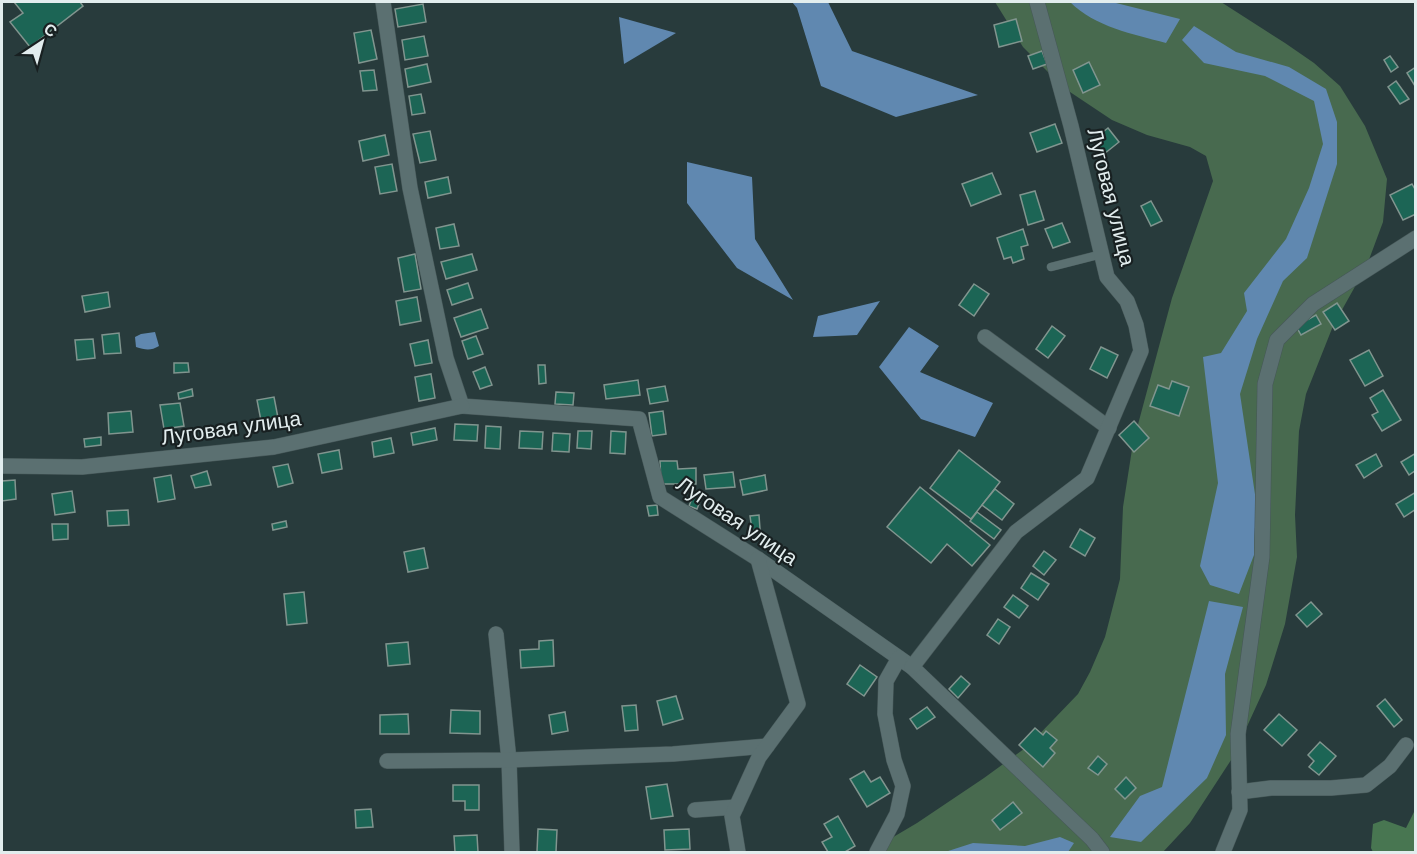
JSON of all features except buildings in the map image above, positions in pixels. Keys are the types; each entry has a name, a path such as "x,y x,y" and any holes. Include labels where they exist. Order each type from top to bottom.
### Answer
{"street":[{"path":"383,2 410,188 446,358 462,406"},
{"name":"Луговая улица","path":"912,668 1016,532 1087,478 1141,351 1136,325 1127,301 1107,277 1071,126 1037,2"},
{"path":"1223,852 1240,810 1238,734 1262,557 1265,384 1277,340 1313,304 1416,238"},
{"path":"985,337 1109,428"},
{"name":"Луговая улица","path":"2,466 82,467 274,447 462,406 639,419 660,497 758,559 912,668 1092,839 1102,852"},
{"path":"738,852 732,816 759,757 798,704 758,559"},
{"path":"496,634 509,760 512,852"},
{"path":"877,852 897,814 903,786 894,760 885,714 886,681 899,658"},
{"path":"1239,792 1271,788 1331,788 1366,784 1390,766 1406,745"},
{"path":"387,760 509,760 673,754 767,747"},
{"path":"695,810 736,807"}],"lane":[{"path":"1051,267 1102,254"}],"green space":[{"path":"995,2 1221,2 1314,63 1340,86 1365,126 1387,179 1383,222 1367,265 1333,326 1306,394 1299,431 1295,515 1297,557 1285,624 1266,685 1233,757 1190,823 1163,852 868,852 917,823 1028,746 1078,694 1090,672 1105,637 1120,579 1123,507 1133,443 1172,298 1213,181 1206,156 1190,147 1147,135 1112,120 1064,88 1023,47"},
{"path":"1415,810 1415,852 1373,852 1371,848 1373,824 1384,820 1406,828"}],"water":[{"path":"792,2 828,2 852,51 978,95 896,117 821,86 797,8"},
{"path":"1070,2 1112,2 1180,19 1166,43 1103,24 1080,11"},
{"path":"619,17 676,33 624,64"},
{"path":"1194,26 1236,52 1289,67 1326,89 1337,122 1337,164 1307,258 1283,281 1257,339 1240,394 1256,501 1254,555 1239,594 1210,585 1200,566 1218,483 1203,357 1221,353 1247,311 1244,293 1286,239 1309,188 1323,144 1314,101 1265,76 1204,63 1182,40"},
{"path":"687,162 752,177 755,239 793,300 737,268 687,203"},
{"path":"880,301 857,335 813,337 818,316"},
{"path":"909,327 939,346 920,372 993,403 975,437 921,419 879,367"},
{"path":"155,332 159,346 153,349 136,347 135,337"},
{"path":"1209,601 1243,607 1225,674 1226,735 1207,778 1141,842 1110,837 1140,796 1162,787"},
{"path":"1060,837 1074,843 1068,852 945,852 973,843 1025,846"}]}
